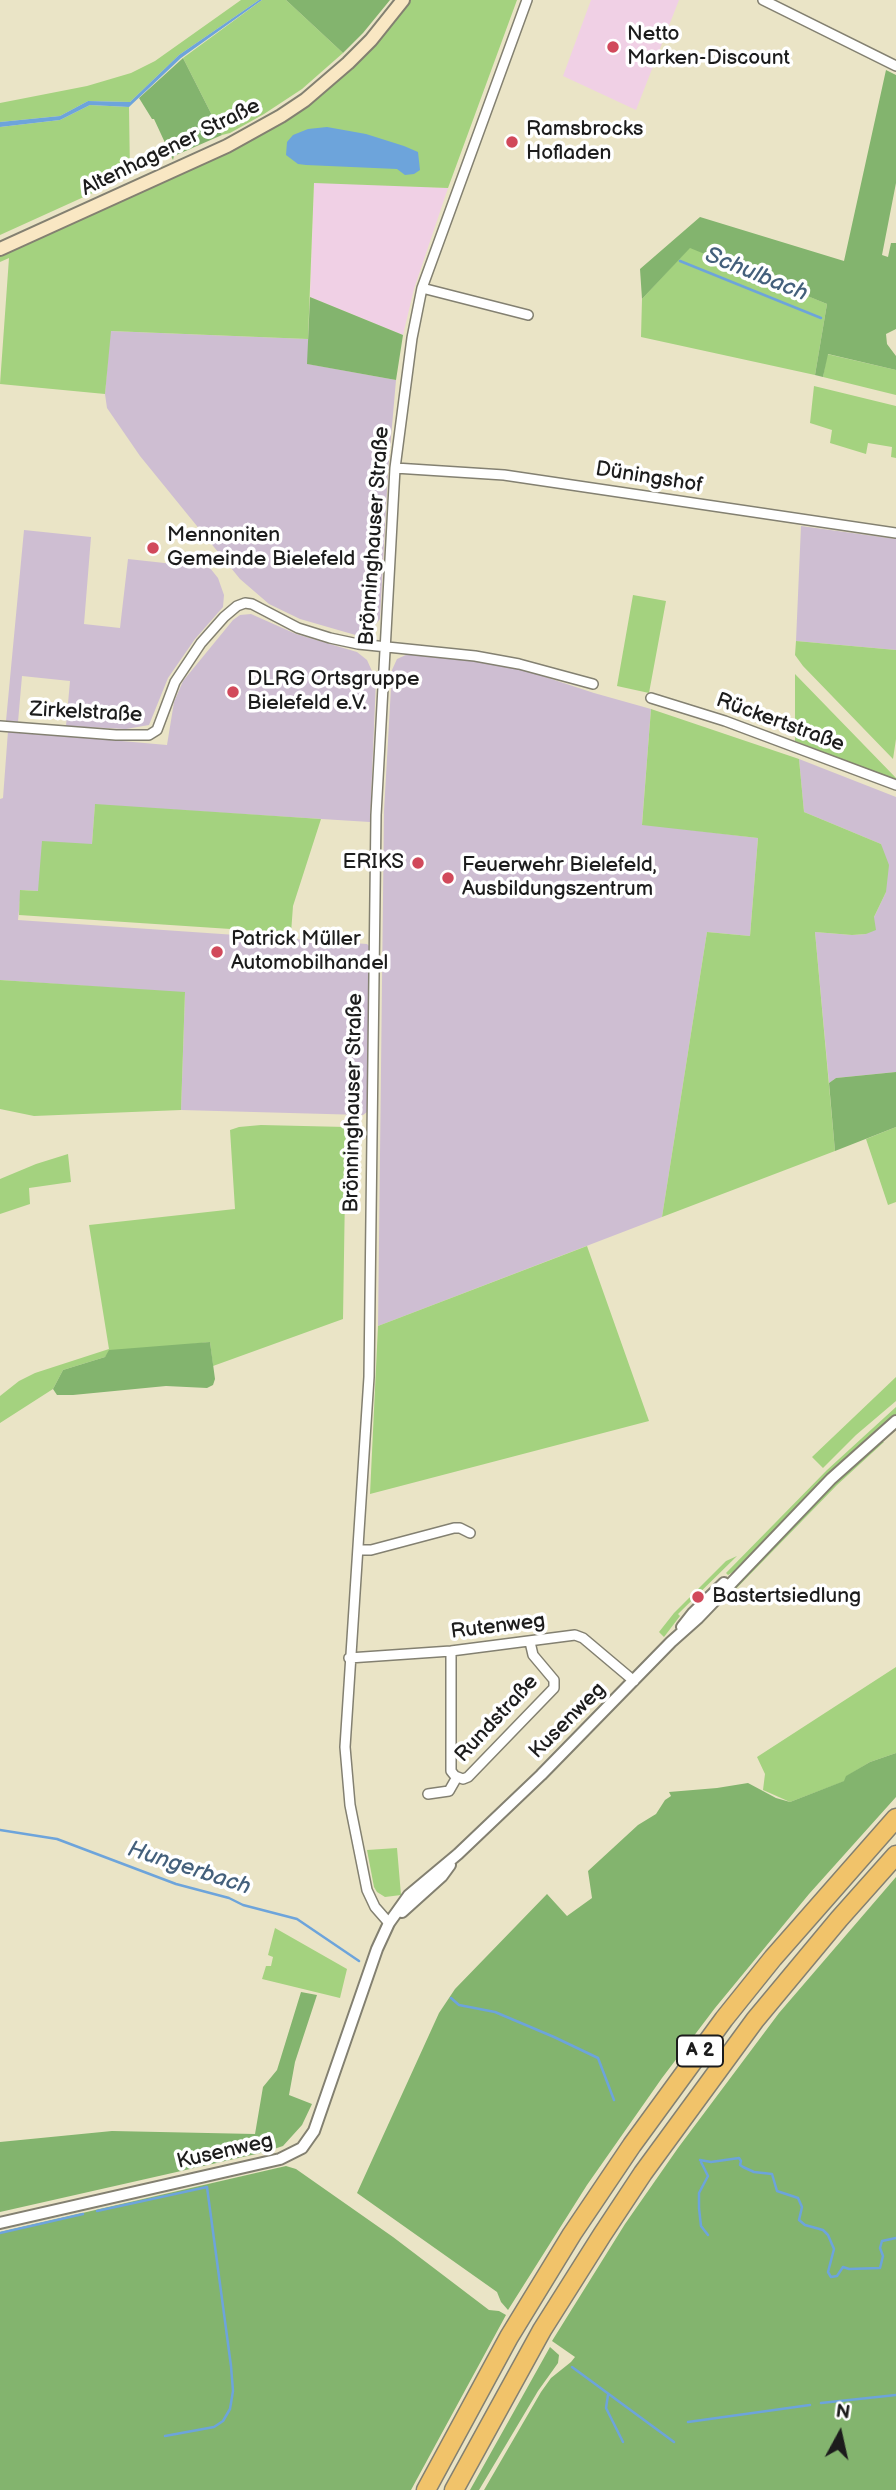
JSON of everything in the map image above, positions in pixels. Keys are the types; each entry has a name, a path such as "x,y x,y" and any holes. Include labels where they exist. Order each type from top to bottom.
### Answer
{"highway":[{"name":"A 2","path":"426,2490 509,2337 602,2188 717,2029 791,1935 896,1818"},
{"name":"A 2","path":"454,2490 530,2351 608,2224 691,2106 773,1998 896,1855"}],"main road":[{"name":"Altenhagener Straße","path":"0,249 227,146 281,116 348,63 371,40 403,0"}],"street":[{"name":"Brönninghauser Straße","path":"389,1923 369,1898 350,1805 345,1756 349,1658 359,1550 369,1377 376,816 395,468 412,338 422,288 527,0"},
{"path":"763,0 896,66"},
{"path":"422,288 528,315"},
{"name":"Düningshof","path":"395,468 504,475 896,533"},
{"name":"Zirkelstraße","path":"0,726 149,735 157,730 162,721 167,701 184,666 224,617 245,603 313,634 384,647"},
{"path":"384,647 488,658 593,684"},
{"name":"Rückertstraße","path":"651,698 725,721 896,785"},
{"name":"Kusenweg","path":"0,2223 280,2160 302,2148 314,2131 377,1949 389,1923 442,1876 458,1854 698,1618 831,1479 896,1421"},
{"path":"359,1550 371,1550 454,1528 470,1533"},
{"name":"Rutenweg","path":"349,1658 451,1651 579,1635 634,1681"},
{"name":"Rundstraße","path":"451,1651 451,1768 452,1774 457,1777 468,1777 554,1688 554,1680 533,1655 530,1642"},
{"name":"Rundstraße","path":"428,1794 449,1791 457,1777"}],"shaded area":[{"path":"591,0 679,0 636,110 563,76"},
{"path":"314,182 448,188 414,289 403,335 310,297"},
{"path":"110,331 308,339 308,364 396,380 380,619 371,630 359,636 300,619 269,604 240,579 140,456 107,408 105,394"},
{"path":"801,526 896,539 896,650 796,641"},
{"path":"24,530 91,537 84,624 120,628 128,559 210,568 218,578 224,595 223,607 195,639 168,678 149,725 126,729 66,726 70,681 22,676 18,722 6,721"},
{"path":"251,614 296,634 357,652 367,660 376,680 370,822 95,805 92,844 38,891 21,890 18,920 367,944 367,1112 363,1115 181,1110 185,993 0,980 0,799 3,798 8,731 167,745 174,702 183,681 233,620 240,615"},
{"path":"408,654 474,660 518,668 651,709 642,824 758,838 750,936 707,932 662,1217 378,1326 384,811 392,670 397,659"},
{"path":"799,759 896,797 896,1072 836,1078 829,1083 815,932 866,934 886,892 881,844 804,812"}],"green space":[{"path":"241,0 259,0 179,55 130,102 88,101 60,116 0,122 0,103 87,86 131,73 155,61"},
{"path":"262,0 286,0 343,53 302,89 264,114 222,135 183,58"},
{"path":"286,0 390,0 343,53"},
{"path":"409,0 517,0 448,188 314,183 308,339 111,331 105,394 0,384 9,258 0,262 0,255 228,152 282,122 348,72 378,40"},
{"path":"183,58 222,135 174,156 173,160 154,119 139,98"},
{"path":"886,70 896,75 896,183 882,255 888,257 891,243 896,243 896,329 886,334 887,344 896,356 896,370 828,354 823,377 815,375 827,304 690,248 642,299 640,269 700,217 844,261"},
{"path":"90,105 129,107 130,176 0,235 0,127 60,120"},
{"path":"690,247 827,304 815,375 641,337 642,299"},
{"path":"310,297 403,335 396,380 307,364"},
{"path":"827,354 896,370 896,395 823,377"},
{"path":"814,386 896,406 896,458 891,457 892,447 868,443 866,454 830,443 832,430 810,423"},
{"path":"633,595 666,601 649,693 617,686"},
{"path":"796,641 896,650 896,739 893,759 803,666 795,655"},
{"path":"795,674 896,778 896,781 795,741"},
{"path":"651,709 799,759 804,812 881,844 889,865 886,892 874,917 876,930 852,935 815,932 835,1151 662,1217 707,932 750,936 758,838 642,825"},
{"path":"95,804 321,819 293,906 291,933 19,915 20,890 38,891 42,841 92,844"},
{"path":"0,980 185,992 181,1110 34,1116 0,1109"},
{"path":"896,1072 896,1127 835,1151 829,1083 836,1078"},
{"path":"261,1125 346,1127 343,1319 213,1366 210,1342 108,1354 63,1370 53,1389 0,1423 0,1396 19,1381 35,1373 109,1349 89,1225 235,1209 230,1130"},
{"path":"896,1127 896,1202 888,1205 866,1139"},
{"path":"68,1154 71,1182 29,1188 30,1204 0,1214 0,1179"},
{"path":"587,1246 649,1421 370,1494 378,1326"},
{"path":"210,1342 215,1379 213,1385 207,1388 166,1386 73,1395 57,1395 53,1389 63,1370 105,1357 109,1350"},
{"path":"896,1377 896,1401 823,1468 812,1457"},
{"path":"896,1407 896,1414 832,1472 738,1569 728,1575 726,1573 827,1470"},
{"path":"879,1442 884,1442 837,1485 730,1595 727,1592 834,1483"},
{"path":"737,1556 678,1614 680,1616 664,1637 659,1632 674,1613 726,1561"},
{"path":"896,1667 896,1753 870,1762 847,1776 845,1781 790,1802 763,1790 765,1774 757,1757"},
{"path":"896,1753 896,1797 809,1894 715,2008 662,2078 587,2185 508,2310 497,2292 357,2193 439,2013 455,1989 547,1894 567,1916 592,1898 588,1871 638,1825 656,1814 671,1796 669,1792 748,1783 776,1798 790,1802 844,1781 846,1776 870,1762"},
{"path":"397,1848 401,1895 385,1897 374,1887 367,1850"},
{"path":"896,1877 896,2490 484,2490 541,2392 551,2378 575,2357 552,2341 625,2224 779,2013"},
{"path":"275,1928 347,1969 340,1998 262,1979 266,1966 271,1966 273,1957 268,1955"},
{"path":"301,1992 317,1995 295,2062 289,2095 312,2104 302,2125 283,2146 0,2212 0,2142 112,2131 255,2134 263,2087 277,2070"},
{"path":"286,2166 296,2169 393,2237 489,2310 506,2315 411,2490 0,2490 0,2232"},
{"path":"550,2347 559,2355 558,2363 538,2391 479,2490 470,2490"}],"water":[{"path":"262,0 181,58 129,107 90,105 60,120 0,127 0,122 60,116 88,101 130,102 179,55"},
{"path":"327,127 366,134 418,152 420,170 405,175 397,169 306,165 298,164 286,155 287,142 293,135 308,129"}],"waterway":[{"name":"Schulbach","path":"680,261 821,318"},
{"name":"Hungerbach","path":"0,1830 57,1839 176,1884 297,1919 359,1961"},
{"name":"Hungerbach","path":"451,1998 459,2005 495,2012 598,2058 614,2100"},
{"name":"Hungerbach","path":"700,2160 711,2162 739,2158 743,2167 754,2172 772,2174 777,2191 798,2198 802,2207 799,2220 805,2225 823,2230 828,2235 834,2249 828,2272 831,2277 837,2276 843,2267 880,2268 883,2256 880,2248 882,2241 896,2238"},
{"path":"701,2162 708,2176 699,2193 699,2208 701,2226 708,2235"},
{"path":"97,2211 207,2187 231,2366 233,2391 230,2409 223,2421 214,2427 165,2436"},
{"path":"0,2233 83,2214"},
{"path":"572,2367 674,2442"},
{"path":"608,2395 606,2408 623,2442"},
{"path":"821,2403 896,2395"},
{"path":"688,2422 810,2405"}],"place":[{"name":"Netto Marken-Discount","path":"613,47"},
{"name":"Ramsbrocks Hofladen","path":"512,142"},
{"name":"Mennoniten Gemeinde Bielefeld","path":"153,548"},
{"name":"DLRG Ortsgruppe Bielefeld e.V.","path":"233,692"},
{"name":"ERIKS","path":"418,863"},
{"name":"Feuerwehr Bielefeld, Ausbildungszentrum","path":"448,878"},
{"name":"Patrick Müller Automobilhandel","path":"217,952"},
{"name":"Bastertsiedlung","path":"698,1597"}]}
